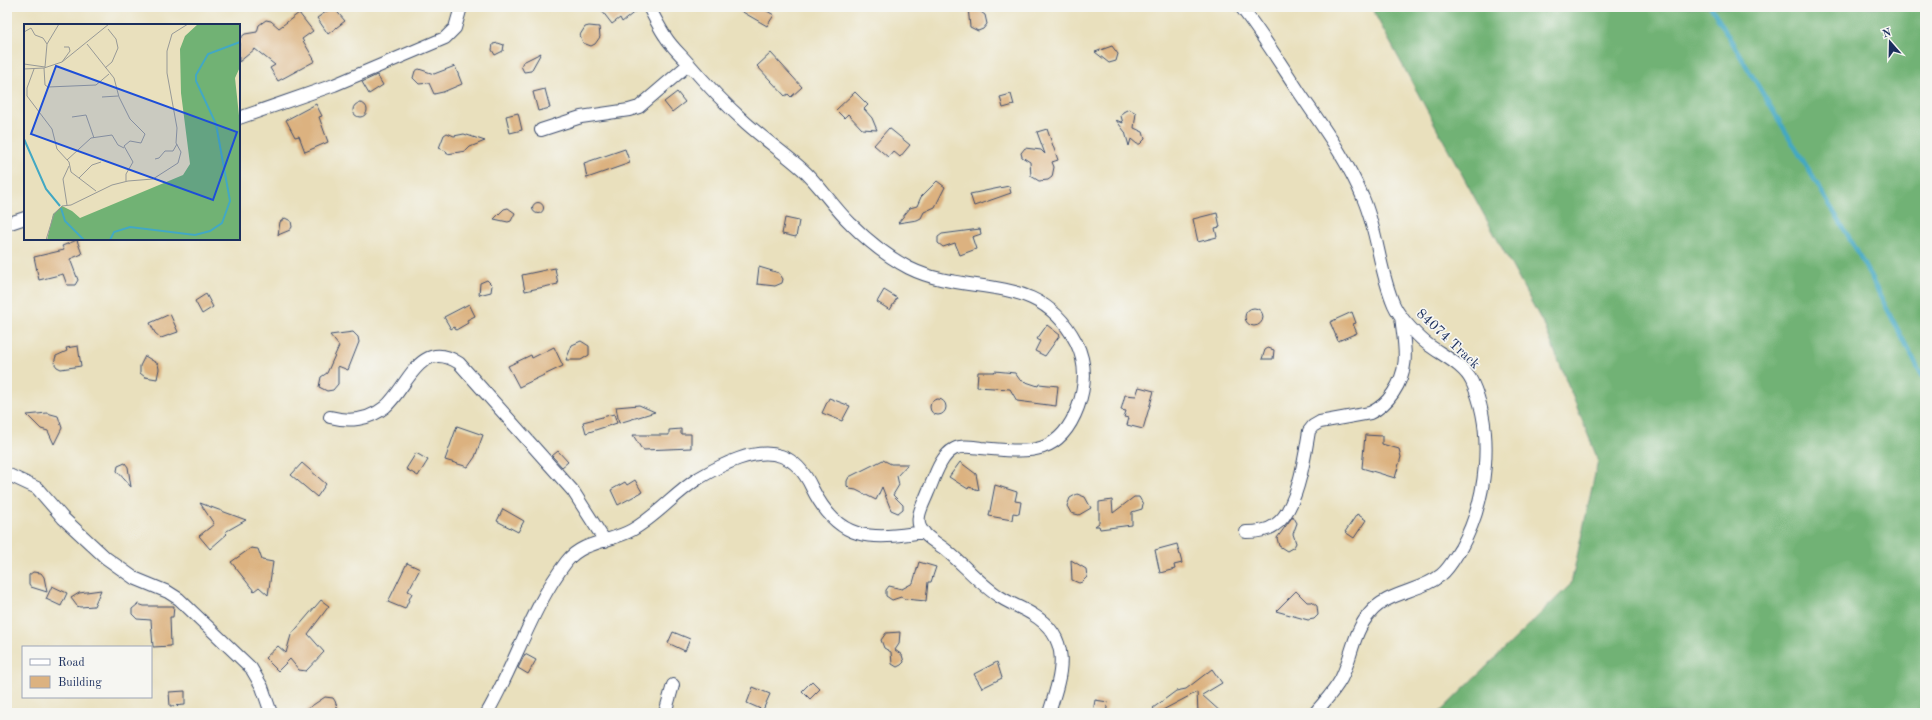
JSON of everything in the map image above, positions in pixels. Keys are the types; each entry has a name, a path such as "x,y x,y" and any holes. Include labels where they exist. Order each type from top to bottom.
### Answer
{"street":[{"path":"240,118 334,85 444,38 455,28 461,7"},
{"path":"649,7 666,38 689,64 745,122 804,170 850,223 878,248 909,268 962,284 994,287 1031,297 1055,315 1076,342 1085,367 1083,394 1068,430 1057,441 1047,446 1022,451 969,447 952,450 945,456 920,512 919,522 924,532 999,596 1033,614 1052,630 1057,639 1062,659 1061,674 1049,713"},
{"name":"84074 Track","path":"1241,7 1270,47 1349,166 1371,220 1387,287 1394,307 1427,344 1461,369 1471,379 1482,407 1485,448 1480,496 1474,519 1454,561 1442,575 1428,583 1393,597 1372,610 1358,632 1340,680 1315,713"},
{"path":"541,130 581,117 629,110 639,107 689,64"},
{"path":"7,224 24,218"},
{"path":"1246,532 1256,532 1276,525 1286,513 1299,485 1309,431 1312,426 1320,422 1370,413 1380,407 1389,398 1400,382 1405,369 1401,316"},
{"path":"330,417 354,419 376,413 393,399 413,370 420,364 432,358 452,358 459,363 573,491 605,541"},
{"path":"487,713 534,616 567,562 579,549 605,541 631,530 653,516 699,478 739,459 751,455 782,456 798,467 806,476 830,516 838,524 855,533 869,537 886,537 924,532"},
{"path":"7,474 38,488 63,518 106,558 134,578 168,592 178,599 251,668 262,687 271,713"},
{"path":"665,713 673,685"}],"green space":[{"path":"1371,7 1925,7 1925,713 1439,713 1571,584 1598,460 1545,327"}],"building":[{"path":"333,7 345,21 328,34 317,18"},
{"path":"599,7 641,7 622,22 620,18 612,24"},
{"path":"734,7 760,7 774,15 767,26"},
{"path":"968,7 974,7 985,15 987,24 983,29 978,31 970,27"},
{"path":"299,13 313,31 302,39 315,61 278,81 270,68 275,65 255,49 240,61 240,38 245,34 257,32 259,25 266,20 271,21 279,28"},
{"path":"585,27 599,27 600,37 595,44 591,46 583,43 580,35"},
{"path":"498,43 504,45 503,51 495,55 492,50 493,44"},
{"path":"1112,46 1118,54 1116,61 1109,63 1095,52"},
{"path":"541,53 531,71 524,72 521,66 523,62"},
{"path":"771,53 802,87 791,97 788,94 785,96 757,66"},
{"path":"455,66 462,84 443,92 434,94 429,83 419,84 413,78 415,71 419,69 434,74"},
{"path":"377,75 383,85 369,94 362,82"},
{"path":"545,89 550,108 538,111 533,92"},
{"path":"677,92 685,102 672,112 664,102"},
{"path":"855,92 868,105 864,109 872,118 877,130 862,129 848,114 844,118 836,110"},
{"path":"1011,94 1014,105 1003,108 1000,97"},
{"path":"357,103 363,103 367,107 367,113 363,117 357,117 353,113 353,107"},
{"path":"316,104 322,116 319,117 328,142 305,152 299,136 295,137 286,120"},
{"path":"1129,109 1136,113 1134,128 1143,132 1145,139 1140,144 1137,144 1131,139 1129,146 1125,132 1116,120 1123,123 1121,116 1123,112"},
{"path":"518,113 522,130 510,133 506,116"},
{"path":"889,128 910,145 900,157 893,151 888,157 874,145"},
{"path":"1047,129 1058,160 1052,162 1054,167 1052,177 1048,180 1039,181 1031,176 1030,162 1022,157 1021,153 1025,148 1041,150 1045,154 1037,132"},
{"path":"447,133 454,136 464,134 485,141 470,147 466,151 447,154 446,151 439,148 444,135"},
{"path":"625,149 630,163 587,178 584,163"},
{"path":"937,181 945,187 935,207 924,212 921,218 917,220 898,223 910,208 917,206 921,197"},
{"path":"1009,186 1011,193 974,206 970,194"},
{"path":"538,202 542,204 544,208 542,212 538,214 534,212 532,208 534,204"},
{"path":"508,208 515,213 511,221 508,222 494,219 504,209"},
{"path":"1217,213 1220,227 1215,228 1217,237 1198,242 1193,219"},
{"path":"285,218 291,221 292,227 290,230 278,235 280,222"},
{"path":"785,218 799,221 796,237 782,234"},
{"path":"980,229 981,234 972,237 976,249 960,255 955,243 943,247 938,243 938,237 942,234"},
{"path":"77,240 82,254 70,259 78,280 75,285 67,285 63,274 39,280 34,257 64,250 62,246"},
{"path":"759,267 779,273 783,279 782,283 775,286 757,284"},
{"path":"555,268 558,284 525,291 522,275"},
{"path":"487,280 492,285 491,292 479,295 480,283"},
{"path":"884,290 897,298 890,310 877,302"},
{"path":"206,294 213,307 202,314 195,301"},
{"path":"469,304 475,316 467,320 468,323 456,330 454,327 451,329 444,317"},
{"path":"1254,308 1260,311 1263,317 1260,323 1254,326 1248,323 1245,317 1248,311"},
{"path":"1352,312 1356,323 1353,324 1357,333 1338,341 1330,322"},
{"path":"170,314 178,332 161,338 155,333 150,323"},
{"path":"1047,325 1060,335 1045,356 1035,351 1040,341 1037,339"},
{"path":"353,332 358,337 359,342 348,370 338,366 338,384 333,390 327,391 319,387 321,377 327,373 339,346 330,335"},
{"path":"581,341 589,346 589,355 581,360 566,360 572,345"},
{"path":"78,346 81,366 61,369 57,367 54,363 56,356 67,351 66,348"},
{"path":"554,347 563,366 519,387 508,366 531,355 532,358"},
{"path":"1268,348 1274,350 1273,359 1262,359 1265,350"},
{"path":"145,356 158,364 159,369 157,379 145,377 140,373 140,366"},
{"path":"995,371 1015,373 1020,380 1038,386 1039,384 1058,386 1056,406 1017,401 1010,389 977,387 978,372"},
{"path":"1139,387 1154,391 1143,429 1127,425 1129,418 1124,417 1126,411 1121,410 1125,395 1136,396"},
{"path":"829,398 850,406 842,421 822,413"},
{"path":"938,399 944,401 946,407 944,413 938,415 932,413 930,407 932,401"},
{"path":"639,405 655,412 619,423 616,407"},
{"path":"47,413 58,416 62,428 54,444 48,431 41,429 27,415"},
{"path":"614,414 617,423 586,433 583,422"},
{"path":"457,426 483,435 475,457 468,467 445,460"},
{"path":"681,429 681,434 691,434 691,448 644,450 641,448 633,435 669,435 669,430"},
{"path":"1365,435 1382,436 1382,444 1399,449 1401,457 1395,478 1362,468"},
{"path":"558,451 568,462 562,467 552,456"},
{"path":"416,453 428,460 418,476 406,469"},
{"path":"883,460 891,464 908,464 897,476 899,485 893,495 903,505 903,509 898,513 891,510 882,487 876,500 856,490 850,489 847,486 849,477"},
{"path":"960,462 976,474 979,490 969,487 968,489 949,477"},
{"path":"125,463 128,467 131,487 117,471 118,466"},
{"path":"302,463 326,484 317,497 291,475"},
{"path":"635,480 642,492 618,505 611,490 625,482 627,485"},
{"path":"995,485 1017,492 1015,501 1021,502 1019,514 1013,513 1012,520 989,516"},
{"path":"1077,494 1085,497 1091,508 1079,515 1071,513 1067,506 1070,498"},
{"path":"1134,497 1139,497 1143,504 1142,509 1132,512 1132,525 1100,529 1099,526 1095,526 1099,523 1099,502 1112,500 1113,513"},
{"path":"200,503 246,520 225,532 227,534 210,549 199,536 214,524"},
{"path":"503,509 524,521 518,532 497,521"},
{"path":"1357,514 1366,520 1354,538 1345,532"},
{"path":"1293,516 1297,523 1293,534 1296,543 1294,547 1287,551 1279,546 1277,538"},
{"path":"1177,544 1182,563 1174,565 1175,569 1160,573 1155,550"},
{"path":"251,548 258,549 262,560 273,562 268,595 259,587 254,591 231,562"},
{"path":"1071,560 1086,569 1087,577 1082,582 1079,583 1072,580"},
{"path":"919,562 936,567 931,582 928,582 926,601 905,599 901,597 892,600 886,596 886,590 889,586 902,589 913,583"},
{"path":"407,563 420,569 408,591 412,593 405,609 388,602"},
{"path":"33,572 41,573 44,577 47,592 31,587 29,584 29,575"},
{"path":"52,586 67,593 61,606 46,599"},
{"path":"101,590 94,606 77,606 71,598 79,593"},
{"path":"1296,591 1307,602 1312,602 1317,606 1318,615 1314,619 1308,620 1276,611"},
{"path":"321,600 329,606 308,634 324,652 306,671 299,670 290,659 278,671 265,658 278,646 286,653 291,635"},
{"path":"138,604 144,606 174,606 173,617 170,617 171,646 153,647 151,620 137,619 132,614 132,609"},
{"path":"673,632 690,639 685,651 668,643"},
{"path":"900,632 899,644 895,650 902,655 904,662 897,667 892,664 891,652 884,648 881,640 886,633"},
{"path":"525,654 536,660 528,674 518,668"},
{"path":"997,662 1002,678 982,688 974,674"},
{"path":"1212,669 1222,683 1202,695 1222,713 1198,713 1197,692 1157,713 1153,708 1176,691 1186,689"},
{"path":"812,681 820,689 810,699 802,691"},
{"path":"753,687 770,694 763,710 747,703"},
{"path":"185,691 185,705 170,706 169,692"},
{"path":"325,697 333,698 339,713 301,713"},
{"path":"1095,700 1108,702 1106,713 1093,712"}],"waterway":[{"path":"1711,7 1856,249 1925,382"}]}
